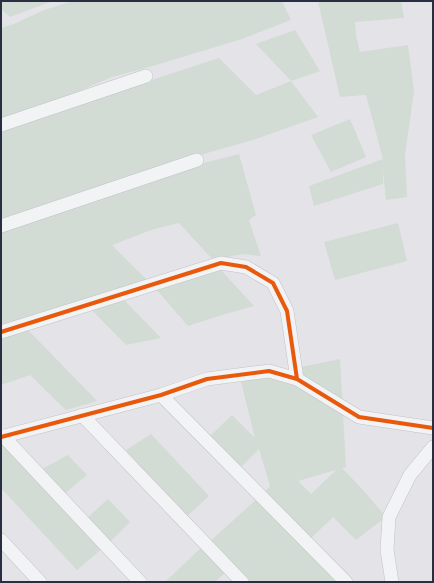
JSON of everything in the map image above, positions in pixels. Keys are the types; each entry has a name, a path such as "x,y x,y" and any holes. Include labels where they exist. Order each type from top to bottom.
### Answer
{"street":[{"path":"1,125 146,76"},
{"path":"1,226 197,160"},
{"path":"1,332 221,263 246,266 273,283 287,311 297,378"},
{"path":"140,582 2,437 161,395 207,379 269,371 297,378 359,417 433,428"},
{"path":"161,395 346,582"},
{"path":"82,415 242,582"},
{"path":"392,582 387,550 389,517 410,475 433,447"},
{"path":"1,540 40,582"}],"shaded area":[{"path":"1,1 53,1 10,17 1,9"},
{"path":"73,1 282,1 291,20 242,39 112,77 25,114 1,122 1,28 44,10"},
{"path":"318,1 401,1 404,18 355,22 360,52 408,45 414,91 405,155 407,197 386,200 383,171 383,184 314,206 309,186 383,159 366,95 340,97"},
{"path":"295,30 320,71 291,81 256,44"},
{"path":"219,58 256,95 291,81 318,117 256,139 186,159 1,224 1,129"},
{"path":"350,119 366,157 331,172 311,135"},
{"path":"239,154 256,215 249,220 261,256 243,254 214,261 179,223 154,229 112,245 149,282 1,329 1,231 200,164"},
{"path":"398,223 407,261 335,280 324,242"},
{"path":"218,267 254,306 188,326 155,288"},
{"path":"122,298 161,338 126,345 90,308"},
{"path":"26,328 97,401 66,410 30,375 1,385 1,336"},
{"path":"340,359 346,467 342,468 386,517 356,540 333,517 309,540 263,494 270,486 259,449 239,469 209,437 232,415 255,438 241,382 281,371","holes":["336,470 311,494 298,481"]},
{"path":"151,434 209,496 185,518 126,450"},
{"path":"6,444 103,548 77,570 1,488 1,445"},
{"path":"68,455 87,475 63,495 40,470"},
{"path":"258,498 341,582 246,582 208,543"},
{"path":"108,499 130,522 108,544 85,520"},
{"path":"203,546 227,571 215,582 165,582"}],"cycle path":[{"path":"1,332 221,263 246,267 273,283 287,311 297,379"},
{"path":"1,437 161,395 207,379 269,371 297,379 359,417 433,428"}]}
